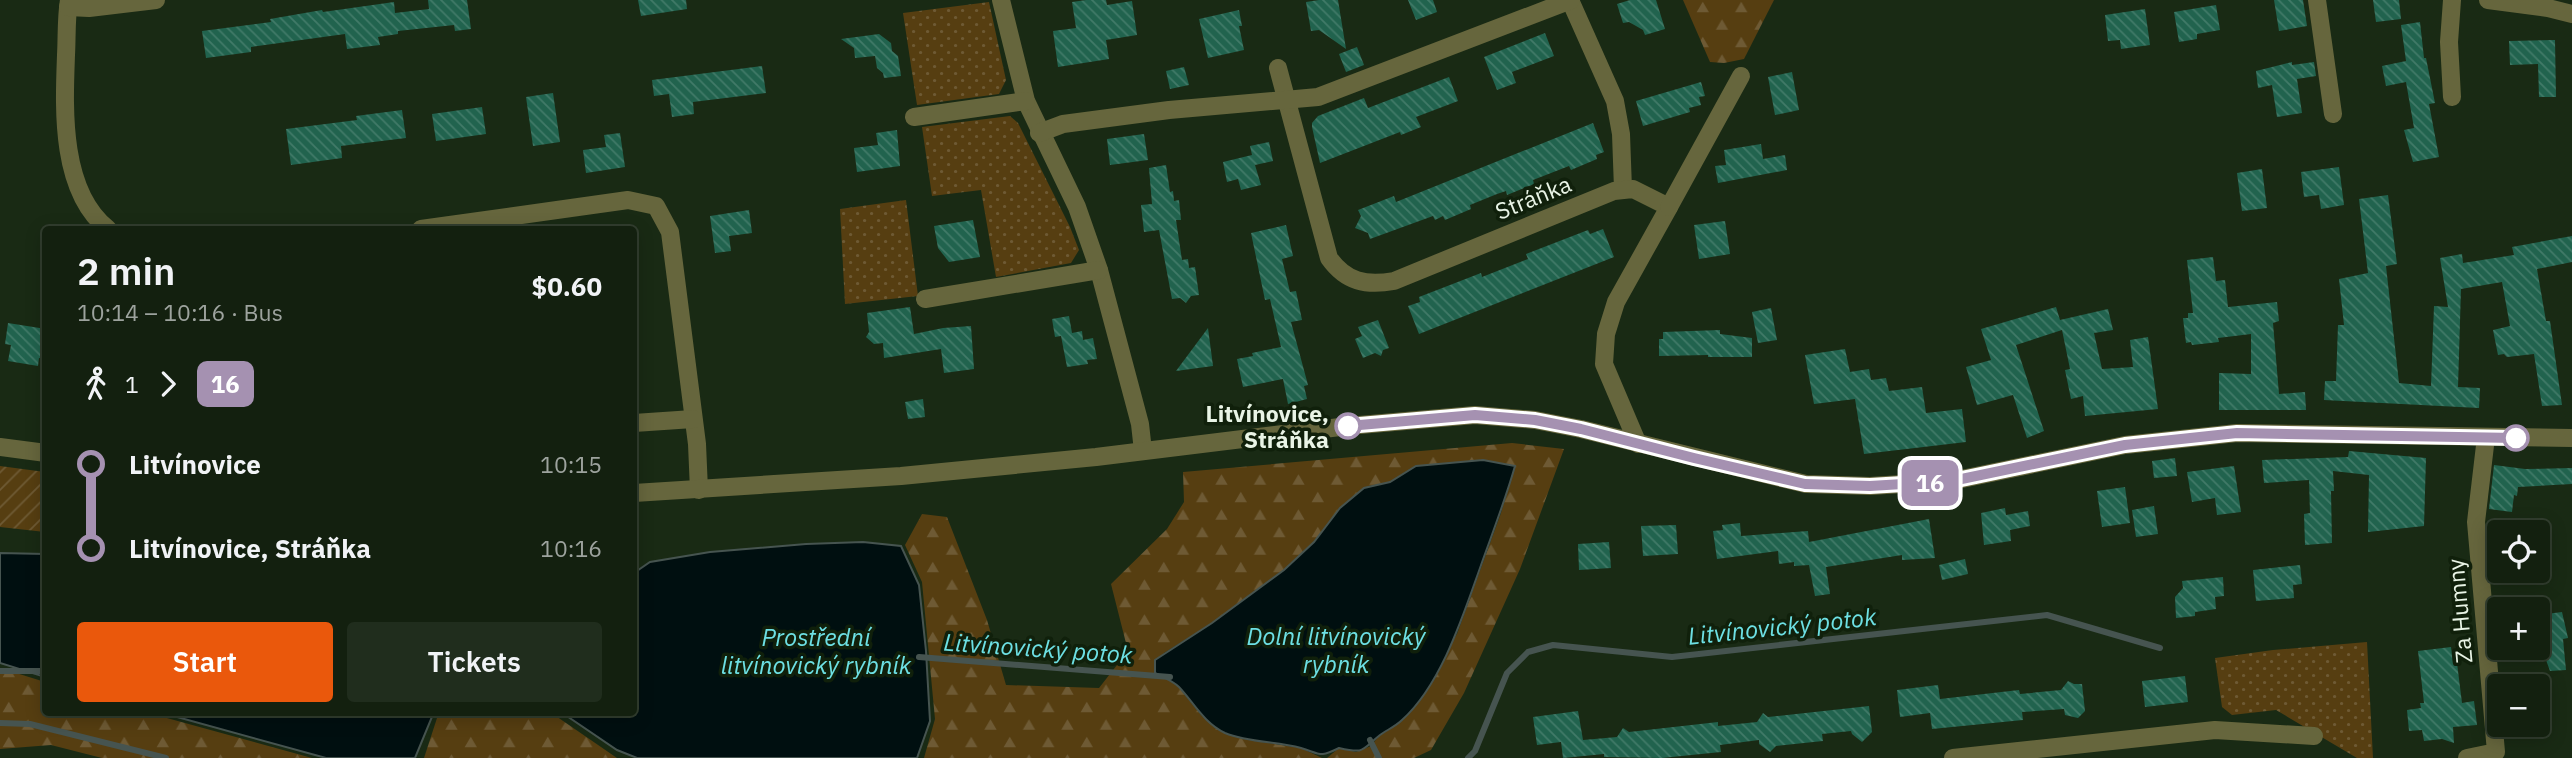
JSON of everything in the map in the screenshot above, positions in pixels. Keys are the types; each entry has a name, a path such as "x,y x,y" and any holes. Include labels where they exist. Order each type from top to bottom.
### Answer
{"street":[{"path":"105,226 88,206 78,185 68,149 64,100 69,4 89,8 156,0"},
{"path":"1039,133 1063,124 1170,110 1287,101 1336,92 1570,0 1617,109 1621,134 1623,189 1643,192 1669,207"},
{"path":"2317,0 2333,114"},
{"path":"2452,0 2449,42 2452,97"},
{"path":"2488,0 2548,8 2572,15"},
{"path":"1001,1 1026,101 1076,207 1099,270 1140,424 1143,451"},
{"name":"Stráňka","path":"1278,68 1329,258 1341,272 1360,283 1374,285 1394,281 1623,189"},
{"path":"1638,444 1604,364 1606,334 1616,302 1741,76"},
{"path":"914,117 1026,101"},
{"path":"442,226 628,200 656,206 670,232 699,490"},
{"path":"925,299 1099,270"},
{"path":"637,493 901,476 1348,426 1475,415 1535,420 1581,429 1805,484 1870,486 1952,481 2125,445 2237,433 2572,438"},
{"path":"637,423 693,419"},
{"name":"Za Humny","path":"2467,758 2496,752 2476,522 2486,437"},
{"path":"0,447 42,452"},
{"path":"1953,758 2064,752 2215,730 2314,736"}],"green space":[{"path":"1683,0 1774,0 1744,59 1724,63 1710,62"},
{"path":"989,2 1006,80 999,94 917,105 903,13"},
{"path":"1010,116 1018,123 1079,250 1071,263 996,277 981,190 932,196 922,127"},
{"path":"906,200 918,296 845,304 840,209"},
{"path":"1512,443 1564,449 1520,569 1464,693 1431,750 1414,758 1327,758 1339,748 1356,752 1371,746 1378,737 1403,720 1457,634 1501,513 1514,466 1483,460 1417,466 1390,482 1364,488 1340,508 1314,542 1284,570 1212,623 1164,653 1156,673 1177,685 1202,716 1255,741 1301,748 1322,758 924,758 935,719 922,582 905,545 922,514 947,517 987,620 1006,685 1099,688 1128,651 1111,584 1167,529 1184,502 1183,472"},
{"path":"0,466 42,472 42,532 0,527"},
{"path":"2367,642 2373,758 2357,758 2276,710 2232,715 2222,707 2215,658"},
{"path":"0,668 42,681 42,716 160,716 312,758 102,758 51,745 0,749"},
{"path":"438,716 556,716 617,758 424,758"}],"water":[{"name":"Dolní litvínovický rybník","path":"1483,460 1515,466 1458,628 1439,669 1416,705 1400,722 1366,747 1354,751 1339,748 1320,754 1225,733 1205,718 1177,685 1155,673 1155,660 1212,623 1284,570 1314,542 1340,508 1364,488 1390,482 1416,466"},
{"name":"Prostřední litvínovický rybník","path":"863,542 901,546 919,585 926,651 930,721 917,758 637,758 617,750 567,716 637,716 637,571 650,562 710,552"},
{"path":"0,553 42,554 42,676 0,663"},
{"path":"174,716 432,716 415,758 326,758"}],"building":[{"path":"428,0 467,0 471,29 455,31 454,25 398,31 398,34 378,37 380,45 347,49 345,34 251,47 251,52 206,58 202,31 271,22 270,19 322,10 394,2 395,13 429,9"},
{"path":"638,0 686,0 687,9 641,16"},
{"path":"1106,0 1107,5 1132,1 1137,35 1106,40 1109,59 1058,67 1053,31 1076,28 1072,2"},
{"path":"1338,0 1346,49 1319,30 1311,31 1306,2"},
{"path":"1408,0 1433,0 1437,12 1416,20"},
{"path":"1630,0 1656,0 1665,29 1645,35 1643,30 1629,22 1623,23 1617,4"},
{"path":"2274,0 2303,0 2307,26 2279,31"},
{"path":"2373,0 2399,0 2401,19 2376,22"},
{"path":"2216,5 2220,30 2197,34 2197,39 2179,42 2174,12"},
{"path":"2145,9 2150,45 2121,49 2120,40 2108,41 2105,15"},
{"path":"1239,10 1244,50 1208,58 1199,19"},
{"path":"2420,22 2424,58 2435,103 2429,104 2439,157 2413,162 2404,130 2414,128 2406,82 2386,86 2382,66 2406,61 2401,25"},
{"path":"1545,33 1554,56 1512,72 1516,83 1497,90 1484,57"},
{"path":"879,34 891,43 892,51 898,56 901,76 884,78 877,68 875,56 855,58 854,48 841,39"},
{"path":"2555,40 2556,97 2539,97 2538,64 2510,65 2509,41"},
{"path":"1357,47 1364,65 1346,72 1339,54"},
{"path":"2292,62 2292,65 2314,62 2316,76 2297,79 2302,113 2277,117 2272,85 2258,88 2256,71"},
{"path":"762,66 766,93 693,102 694,114 672,117 669,94 654,96 652,80"},
{"path":"1184,67 1189,85 1170,89 1166,71"},
{"path":"1792,72 1799,110 1775,115 1768,77"},
{"path":"1449,77 1458,101 1416,117 1421,127 1401,135 1400,132 1320,163 1312,127 1318,116 1364,98 1368,108"},
{"path":"1701,82 1705,96 1699,97 1701,105 1689,108 1690,112 1643,126 1636,101"},
{"path":"553,93 560,142 533,146 526,97"},
{"path":"482,107 486,134 436,141 432,114"},
{"path":"402,110 406,138 341,146 342,158 291,165 286,129 357,120 356,116"},
{"path":"1593,123 1604,152 1596,155 1597,159 1571,170 1569,166 1533,180 1534,184 1507,195 1506,191 1497,194 1470,205 1471,209 1445,220 1443,216 1435,220 1433,216 1370,239 1368,233 1355,228 1361,216 1358,210 1394,196 1396,202"},
{"path":"897,130 900,166 857,172 854,148 878,145 876,133"},
{"path":"620,133 625,167 586,173 583,150 606,147 604,135"},
{"path":"1144,134 1148,160 1110,165 1107,139"},
{"path":"1269,142 1273,161 1255,165 1261,185 1241,190 1238,179 1227,182 1223,162 1252,155 1250,146"},
{"path":"1761,144 1763,159 1785,155 1787,170 1718,183 1715,166 1726,165 1724,150"},
{"path":"1166,165 1170,192 1173,191 1174,201 1179,200 1181,220 1176,220 1182,260 1188,259 1189,268 1195,267 1199,295 1191,296 1186,303 1180,298 1172,299 1159,230 1144,232 1141,205 1152,204 1149,168"},
{"path":"2339,167 2344,205 2321,209 2319,195 2304,197 2301,172"},
{"path":"2262,169 2267,208 2242,211 2237,173"},
{"path":"2388,195 2397,264 2386,266 2399,383 2431,386 2434,306 2448,307 2440,258 2462,254 2463,263 2514,255 2512,247 2572,236 2572,262 2537,269 2546,321 2550,321 2562,405 2542,406 2534,354 2507,357 2504,354 2498,355 2493,330 2510,326 2502,282 2461,289 2458,387 2480,388 2479,408 2324,400 2325,381 2336,381 2338,325 2344,325 2339,279 2368,273 2359,199"},
{"path":"749,210 752,233 729,236 731,251 715,253 710,216"},
{"path":"973,220 980,257 949,262 938,248 934,226"},
{"path":"1725,221 1730,254 1699,259 1694,225"},
{"path":"1286,225 1293,256 1282,259 1290,292 1296,291 1302,320 1291,322 1308,385 1304,386 1307,399 1288,404 1283,379 1243,387 1237,359 1281,347 1270,299 1265,300 1251,233"},
{"path":"1603,229 1614,257 1419,334 1408,306 1420,302 1419,297 1481,273 1482,277 1528,259 1526,254 1588,230 1590,234"},
{"path":"2213,257 2216,281 2225,280 2228,307 2277,302 2279,321 2273,323 2279,394 2305,392 2306,410 2219,410 2219,373 2251,374 2251,334 2218,338 2219,342 2192,345 2191,342 2186,343 2183,318 2188,318 2188,313 2193,313 2187,260"},
{"path":"910,307 914,334 971,326 974,369 944,373 941,349 884,358 883,343 874,344 866,337 869,332 867,313"},
{"path":"2056,307 2060,320 2108,309 2113,330 2094,333 2102,369 2133,367 2130,340 2148,337 2158,409 2085,416 2083,396 2071,399 2065,370 2070,369 2062,330 2016,345 2044,431 2027,438 2013,395 1977,405 1966,367 1991,360 1981,329"},
{"path":"1771,308 1777,340 1758,343 1752,312"},
{"path":"1069,316 1072,333 1082,331 1083,340 1093,338 1097,359 1087,360 1088,364 1067,367 1061,336 1055,337 1052,319"},
{"path":"1378,320 1389,348 1383,350 1381,356 1375,353 1363,358 1355,339 1362,336 1358,327"},
{"path":"8,323 42,328 42,358 39,358 38,366 8,361 11,345 5,344"},
{"path":"1208,328 1213,366 1176,371"},
{"path":"1720,330 1720,334 1752,338 1752,357 1659,356 1659,339 1663,339 1663,332"},
{"path":"1845,349 1850,372 1869,369 1871,380 1886,378 1889,391 1922,387 1926,413 1962,409 1966,442 1864,454 1855,399 1814,404 1805,355"},
{"path":"923,399 925,417 908,419 905,402"},
{"path":"2349,451 2426,458 2424,526 2368,532 2369,475 2333,471 2332,543 2305,545 2304,514 2310,513 2309,480 2264,483 2262,460 2348,457"},
{"path":"2175,458 2177,476 2154,478 2152,461"},
{"path":"2494,465 2525,469 2572,468 2572,484 2518,487 2512,512 2489,509"},
{"path":"2234,466 2241,512 2217,515 2215,498 2192,502 2187,472"},
{"path":"2125,487 2130,523 2102,527 2097,491"},
{"path":"2154,506 2158,534 2136,537 2132,510"},
{"path":"2005,508 2006,515 2028,511 2030,526 2010,530 2011,541 1984,545 1981,513"},
{"path":"1929,519 1935,558 1902,560 1902,555 1826,567 1830,594 1815,596 1809,565 1794,566 1794,562 1779,564 1778,551 1717,559 1713,531 1723,530 1722,525 1740,523 1741,536 1808,531 1809,542"},
{"path":"1676,525 1678,554 1643,556 1641,526"},
{"path":"1609,542 1611,568 1579,570 1578,544"},
{"path":"1965,559 1968,574 1942,580 1939,565"},
{"path":"2300,565 2302,584 2293,585 2294,598 2256,601 2253,570"},
{"path":"2223,577 2224,596 2215,597 2216,609 2195,612 2195,616 2176,618 2175,597 2183,588 2182,581"},
{"path":"2562,612 2568,638 2563,639 2566,670 2550,671 2546,660 2550,660 2550,614"},
{"path":"2451,647 2453,664 2457,663 2462,703 2474,701 2477,725 2453,727 2454,743 2442,739 2424,741 2422,730 2409,731 2407,710 2421,708 2420,703 2424,703 2418,651"},
{"path":"2185,676 2188,702 2145,707 2142,681"},
{"path":"2068,681 2082,684 2085,711 2078,718 2065,715 2064,709 2022,712 2023,720 1932,729 1930,713 1900,717 1897,690 1938,685 1940,699 2019,690 2020,694 2061,690"},
{"path":"1869,706 1872,732 1862,742 1851,731 1822,734 1823,741 1776,746 1770,752 1759,744 1759,740 1720,745 1721,752 1662,758 1604,757 1604,754 1563,758 1561,742 1537,745 1533,717 1578,711 1583,740 1617,737 1623,728 1629,732 1718,722 1718,726 1757,722 1763,713 1768,717"}],"waterway":[{"name":"Litvínovický potok","path":"1468,758 1475,751 1507,673 1528,652 1553,645 1672,657 2047,615 2160,648"},
{"name":"Litvínovický potok","path":"919,657 1170,677"},
{"name":"Litvínovický potok","path":"0,671 42,671"},
{"path":"0,723 30,724 166,758"},
{"name":"Litvínovický potok","path":"1370,740 1379,758"}],"bus line":[{"name":"16","path":"1348,426 1475,415 1535,420 1805,484 1870,486 1952,481 2125,445 2237,433 2516,438"}],"place":[{"name":"Litvínovice, Stráňka","path":"1348,426"}]}
